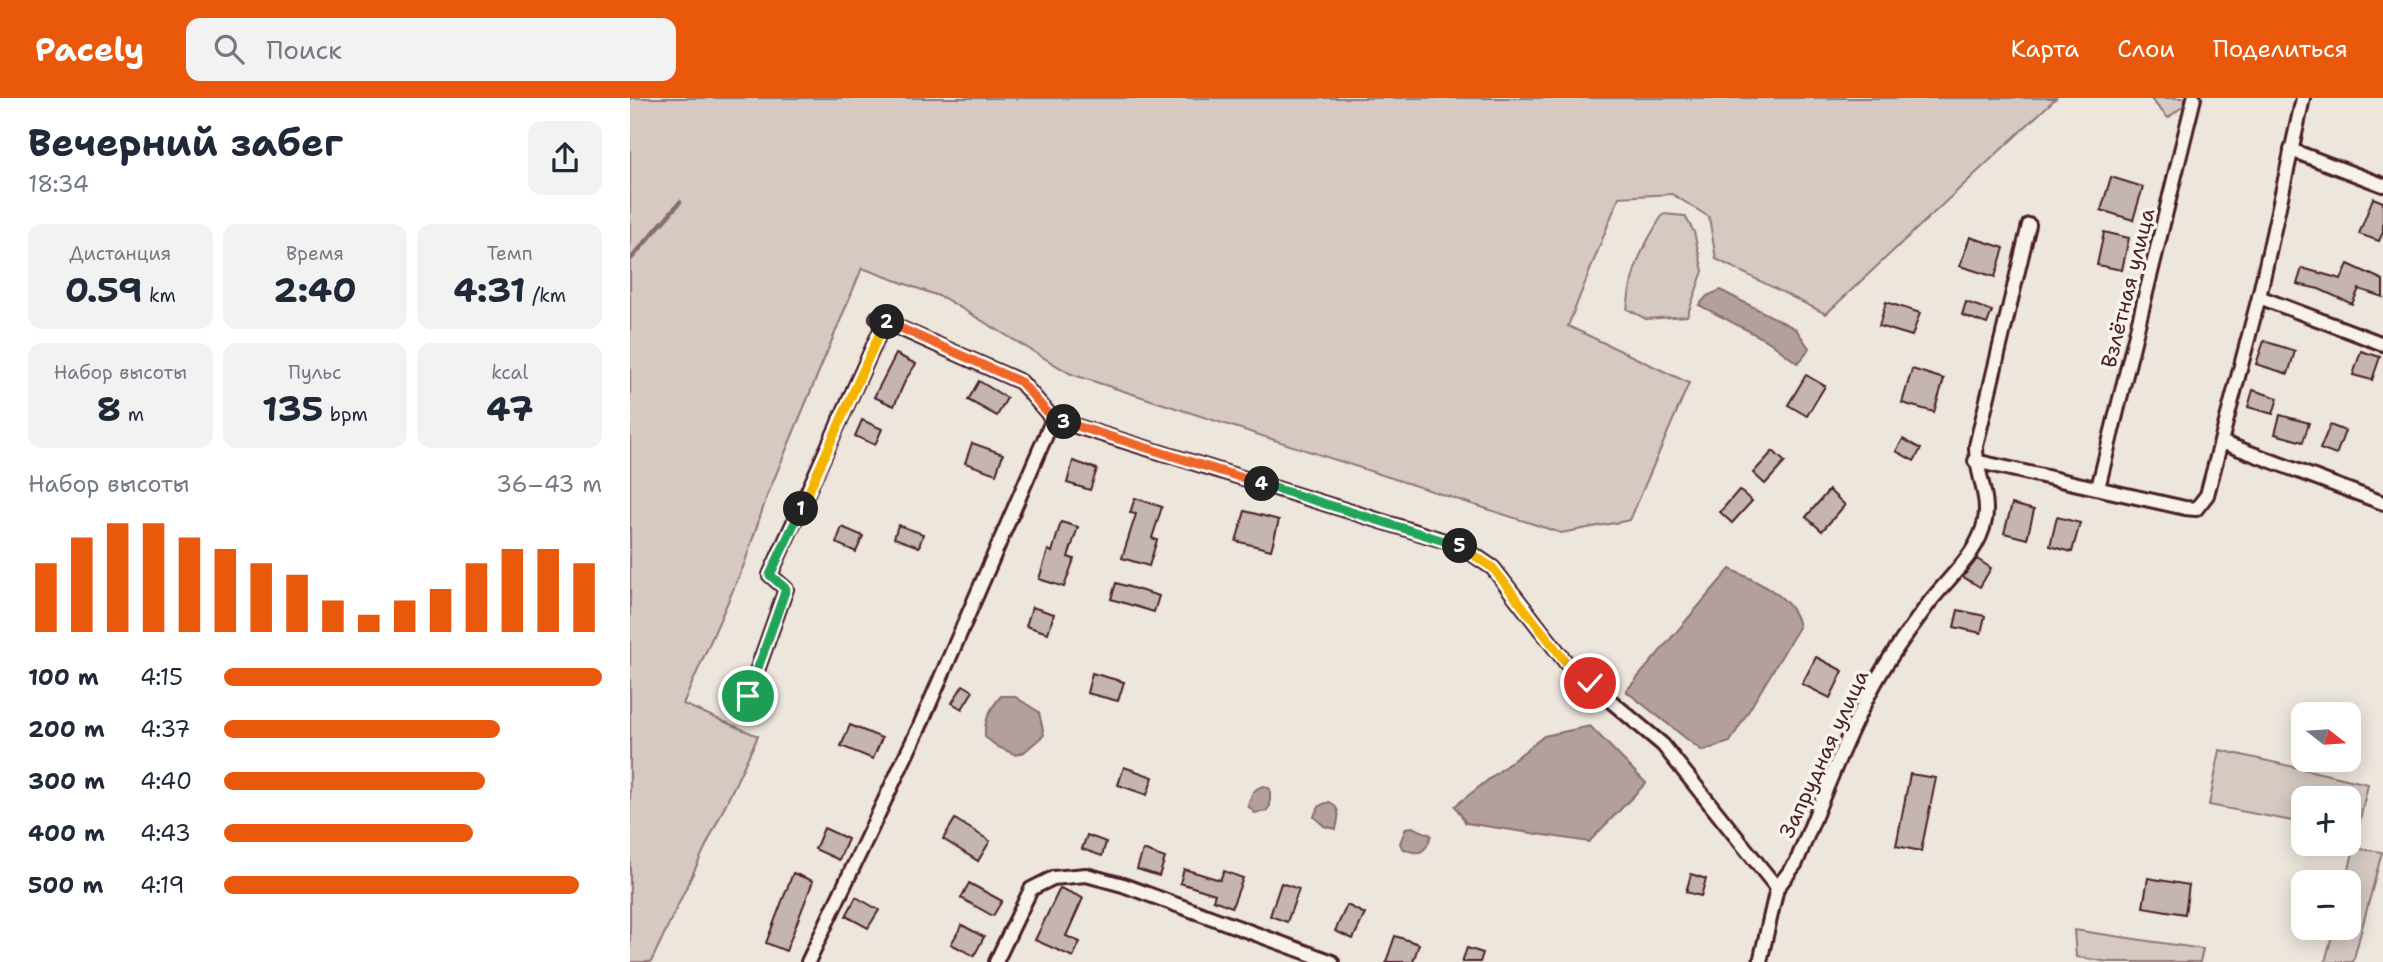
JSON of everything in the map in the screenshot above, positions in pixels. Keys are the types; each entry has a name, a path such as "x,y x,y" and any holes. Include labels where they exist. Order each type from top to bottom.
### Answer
{"street":[{"name":"Взлётная улица","path":"2098,488 2194,98"},
{"path":"2029,225 1976,446 1975,461 2196,509 2207,495 2259,297 2303,98"},
{"path":"2291,150 2383,184"},
{"path":"2259,297 2383,344"},
{"path":"748,696 786,589 770,575 881,320 1021,382 1053,419 1461,546 1493,568 1568,665 1663,745 1777,888"},
{"path":"807,962 919,728 1053,419"},
{"path":"2221,442 2383,503"},
{"name":"Запрудная улица","path":"1760,962 1777,888 1796,863 1876,681 1929,603 1975,544 1985,519 1984,499 1975,461"},
{"path":"996,962 1031,889 1053,878 1086,875 1123,885 1332,962"}],"shaded area":[{"path":"630,98 2056,98 1826,314 1716,259 1709,217 1672,194 1619,197 1568,326 1689,383 1630,520 1561,533 1071,374 944,298 862,268 767,496 744,565 683,704 758,736 651,962 630,962"},
{"path":"2150,98 2193,98 2168,118"},
{"path":"1663,214 1685,216 1694,232 1703,271 1687,316 1646,319 1627,309 1629,294 1639,259"},
{"path":"1720,290 1796,329 1809,348 1802,359 1797,363 1768,341 1699,305 1707,296"},
{"path":"1730,569 1782,598 1796,616 1799,627 1730,742 1702,751 1626,691"},
{"path":"1001,696 1014,696 1039,712 1044,735 1024,752 1016,755 998,747 985,737 988,715"},
{"path":"1590,726 1646,783 1589,842 1466,823 1455,806 1544,736"},
{"path":"2220,750 2291,766 2291,772 2316,772 2368,784 2361,816 2361,786 2291,786 2291,821 2209,805"},
{"path":"1264,786 1270,789 1270,806 1266,811 1255,813 1248,806 1250,799 1255,791"},
{"path":"1330,802 1336,807 1338,814 1336,829 1324,826 1314,817 1319,806"},
{"path":"1412,827 1431,835 1427,846 1421,852 1408,851 1402,848 1400,843 1406,828"},
{"path":"2361,849 2382,852 2361,932 2361,870 2349,870 2352,856 2361,856"},
{"path":"2074,930 2203,949 2200,962 2109,962 2076,957"},
{"path":"2331,940 2359,940 2353,962 2325,962"}],"building":[{"path":"2111,177 2143,187 2133,220 2101,210"},
{"path":"2373,198 2383,202 2383,232 2379,241 2359,234"},
{"path":"2104,232 2129,238 2122,270 2097,265"},
{"path":"1970,237 2004,248 1995,277 1960,266"},
{"path":"2348,264 2383,280 2383,297 2359,289 2352,304 2319,289 2297,284 2302,268 2341,279"},
{"path":"1886,302 1920,313 1912,336 1879,326"},
{"path":"1966,302 1992,311 1987,324 1962,315"},
{"path":"2264,341 2295,351 2288,374 2256,364"},
{"path":"2361,351 2380,357 2372,380 2353,375"},
{"path":"896,354 916,364 894,406 874,397"},
{"path":"1912,369 1944,379 1934,412 1902,403"},
{"path":"1806,375 1825,386 1807,416 1788,405"},
{"path":"979,381 1007,398 997,416 968,400"},
{"path":"2253,390 2278,398 2273,414 2248,407"},
{"path":"2280,415 2309,423 2303,442 2275,434"},
{"path":"862,420 882,429 875,445 855,436"},
{"path":"2330,425 2345,431 2336,455 2320,449"},
{"path":"1903,439 1921,449 1914,461 1896,451"},
{"path":"972,443 1003,454 996,474 965,463"},
{"path":"1773,451 1785,462 1765,484 1753,473"},
{"path":"1073,461 1097,469 1090,490 1067,483"},
{"path":"1739,490 1752,501 1732,523 1720,512"},
{"path":"1829,490 1845,505 1822,531 1806,517"},
{"path":"1135,498 1162,507 1152,538 1157,540 1149,566 1122,558 1136,514 1130,513"},
{"path":"2012,504 2034,510 2027,539 2004,533"},
{"path":"1245,511 1279,520 1271,550 1236,541"},
{"path":"2057,517 2080,523 2072,552 2050,546"},
{"path":"1061,522 1078,527 1068,557 1074,559 1064,587 1039,579 1048,550 1052,552"},
{"path":"898,525 923,534 919,547 894,538"},
{"path":"842,527 863,536 856,552 836,543"},
{"path":"1977,559 1991,568 1980,587 1963,577"},
{"path":"1116,583 1159,596 1154,612 1111,599"},
{"path":"1032,607 1054,614 1048,633 1026,626"},
{"path":"1958,610 1985,616 1981,633 1954,627"},
{"path":"1816,657 1843,671 1830,698 1802,684"},
{"path":"1092,673 1124,682 1118,701 1087,693"},
{"path":"963,685 973,691 962,709 952,703"},
{"path":"850,725 882,738 873,759 841,746"},
{"path":"1124,767 1153,777 1147,795 1118,785"},
{"path":"1910,774 1936,778 1921,851 1896,846"},
{"path":"955,819 990,841 978,861 943,839"},
{"path":"824,828 848,839 839,860 815,849"},
{"path":"1087,835 1106,842 1102,856 1082,849"},
{"path":"1143,850 1165,858 1159,876 1137,869"},
{"path":"1184,869 1220,880 1224,871 1243,878 1232,907 1213,900 1215,894 1180,883"},
{"path":"793,873 813,881 786,951 766,943"},
{"path":"1691,874 1706,879 1701,896 1686,892"},
{"path":"2148,878 2189,885 2185,914 2143,907"},
{"path":"969,883 1002,901 993,916 961,898"},
{"path":"1281,883 1299,889 1287,922 1270,916"},
{"path":"1060,888 1083,898 1066,936 1080,942 1073,957 1035,940"},
{"path":"856,897 879,910 868,928 846,916"},
{"path":"1347,905 1365,914 1353,939 1335,931"},
{"path":"962,925 984,937 974,956 951,944"},
{"path":"1395,936 1419,944 1413,962 1386,962"},
{"path":"1467,948 1483,953 1480,962 1462,962"}],"waterway":[{"path":"630,260 680,202"}],"route":[{"path":"748,696 786,589 770,575 885,321 1021,382 1053,419 1461,546 1493,568 1568,665 1590,683"}]}
